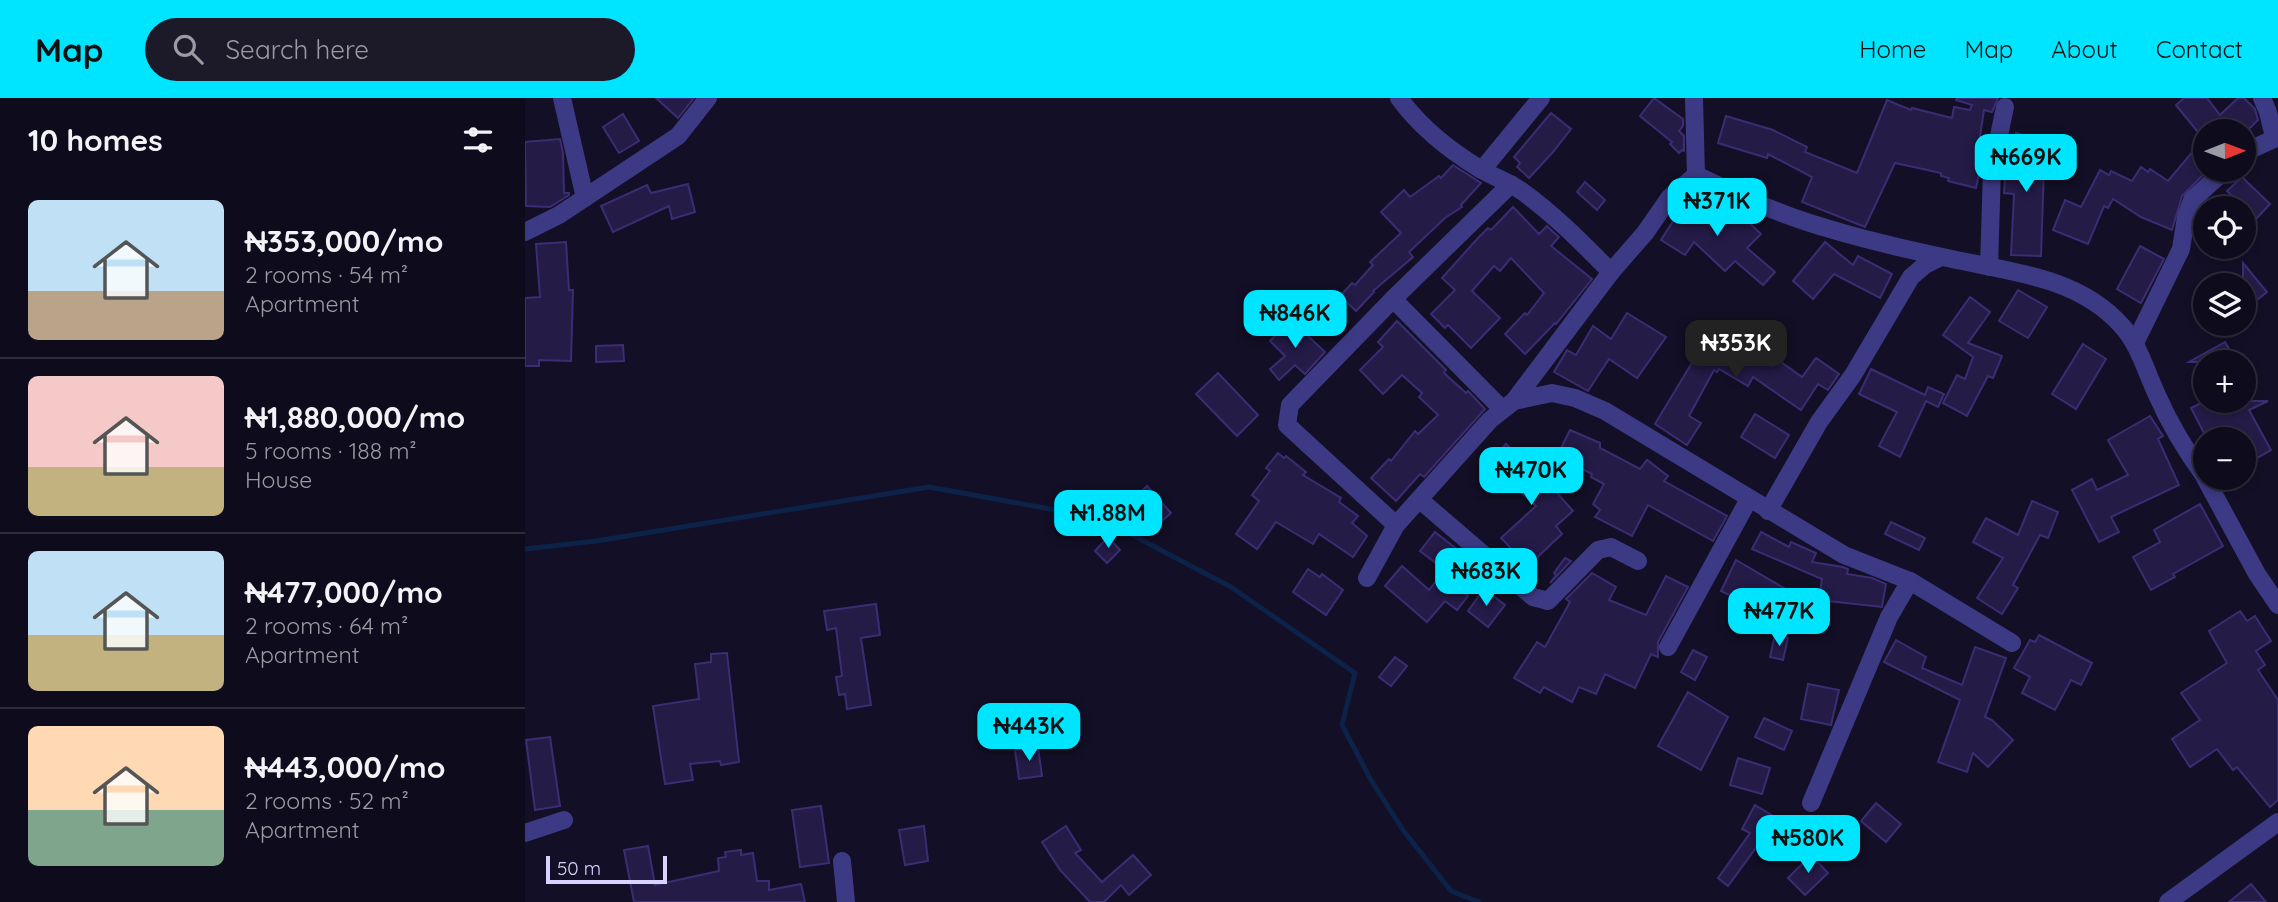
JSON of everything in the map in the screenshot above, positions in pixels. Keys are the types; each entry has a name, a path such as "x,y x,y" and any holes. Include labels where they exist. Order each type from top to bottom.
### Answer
{"street":[{"path":"562,98 585,198"},
{"path":"525,232 559,215 678,136 708,98"},
{"path":"1399,98 1412,116 1443,144 1482,170 1511,184 1566,228 1611,272"},
{"path":"1482,170 1541,98"},
{"path":"1694,98 1696,175"},
{"path":"2256,147 2276,137 2262,98"},
{"path":"1989,267 1991,169 2005,107"},
{"path":"1696,175 1821,227 2045,279 2100,304 2135,343 2181,445 2193,462"},
{"path":"1367,578 1396,525 1490,420 1508,405 1670,197 1696,175"},
{"path":"2135,343 2181,249 2186,217 2192,200 2212,182"},
{"path":"1396,525 1287,425 1290,405 1392,299 1511,184"},
{"path":"1768,511 1819,422 1853,374 1911,277 1925,265 1941,257"},
{"path":"1392,299 1508,405"},
{"path":"1508,405 1552,393 1575,397 1605,411 1844,555 1910,581 2012,643"},
{"path":"2212,490 2257,574 2278,605"},
{"path":"1668,647 1749,499"},
{"path":"1420,500 1532,597 1548,601 1598,550 1611,547 1638,561"},
{"path":"1811,803 1889,617 1910,581"},
{"path":"525,833 564,820"},
{"path":"2168,902 2278,822"},
{"path":"842,861 846,902"}],"building":[{"path":"656,98 694,98 678,118"},
{"path":"1654,98 1683,119 1683,126 1679,131 1684,136 1684,151 1679,153 1670,144 1672,142 1640,116"},
{"path":"1998,98 1992,112 1984,110 1976,163 1981,164 1976,188 1948,181 1949,178 1941,176 1941,173 1895,163 1865,227 1802,202 1812,177 1768,154 1767,158 1718,143 1726,116 1773,130 1807,147 1805,152 1857,173 1887,100 1911,110 1912,108 1952,118 1954,107 1970,110 1972,105 1956,100"},
{"path":"2184,98 2207,98 2220,115 2238,98 2244,98 2255,109 2258,120 2193,119 2193,126 2176,105"},
{"path":"1551,113 1571,129 1529,178 1517,167 1520,163 1514,157"},
{"path":"623,114 639,141 619,153 603,127"},
{"path":"2016,133 2046,141 2041,166 2044,166 2041,256 2011,255 2014,194 2004,193 2006,164 2008,165"},
{"path":"560,139 564,193 569,195 550,207 526,206 525,142"},
{"path":"2193,151 2193,182 2196,182 2182,196 2172,230 2141,217 2113,199 2108,208 2104,206 2088,244 2053,230 2065,200 2081,207 2100,170 2109,175 2111,171 2132,181 2141,167 2148,172 2150,169 2168,181"},
{"path":"1453,165 1481,183 1462,207 1445,218 1409,252 1413,257 1373,291 1356,311 1340,296 1352,283 1355,285 1373,265 1370,262 1401,233 1381,212 1404,190 1410,197 1439,176 1441,178"},
{"path":"1585,182 1605,200 1597,210 1577,192"},
{"path":"2237,182 2247,182 2270,204 2256,219 2256,196 2232,196 2227,191"},
{"path":"688,184 695,212 672,219 669,206 613,232 601,206 647,185 651,193"},
{"path":"1689,196 1731,221 1739,213 1761,234 1747,248 1775,272 1763,285 1735,261 1725,271 1694,242 1685,255 1661,240"},
{"path":"1513,207 1539,234 1547,226 1559,237 1551,246 1592,279 1556,324 1525,354 1505,334 1525,313 1527,315 1544,293 1511,258 1500,271 1494,266 1472,291 1500,318 1471,348 1448,325 1445,328 1431,314 1455,290 1442,278 1488,228 1491,230"},
{"path":"566,242 569,290 573,290 571,361 539,360 539,366 525,366 525,298 540,297 536,244"},
{"path":"1825,242 1853,265 1858,256 1892,274 1880,298 1834,274 1813,299 1793,281"},
{"path":"2140,246 2164,259 2141,303 2117,289"},
{"path":"2243,263 2251,273 2243,273"},
{"path":"2256,279 2267,292 2256,301"},
{"path":"2018,290 2047,307 2028,338 1999,321"},
{"path":"1970,297 1990,312 1968,343 2002,356 1993,378 1988,376 1967,416 1943,403 1957,375 1965,379 1973,357 1943,335"},
{"path":"1627,313 1666,337 1637,378 1609,359 1588,391 1554,372 1567,350 1576,355 1593,326 1611,339"},
{"path":"1290,319 1325,352 1305,374 1295,365 1279,380 1270,369 1285,356 1270,341"},
{"path":"1397,321 1446,370 1444,373 1466,393 1468,391 1485,409 1424,477 1420,474 1396,501 1371,478 1389,459 1391,461 1415,431 1418,434 1438,415 1419,397 1422,393 1402,375 1383,394 1360,370 1383,347 1378,342"},
{"path":"1716,323 1738,336 1734,343 1772,366 1777,359 1802,377 1816,358 1839,374 1828,390 1818,384 1801,410 1753,377 1748,386 1719,369 1717,372 1714,370 1689,416 1701,423 1687,445 1655,424"},
{"path":"2225,342 2229,350 2211,350"},
{"path":"2083,344 2106,359 2076,409 2052,394"},
{"path":"623,345 624,361 596,362 596,346"},
{"path":"1871,369 1925,395 1928,387 1944,394 1938,407 1926,401 1900,457 1879,446 1897,412 1859,394"},
{"path":"1218,373 1258,415 1237,436 1196,394"},
{"path":"2256,401 2268,401 2256,407"},
{"path":"2194,413 2251,413 2271,450 2256,459 2256,427 2201,427"},
{"path":"1755,414 1789,435 1775,458 1741,437"},
{"path":"2150,416 2163,436 2158,439 2179,485 2111,517 2119,532 2099,542 2072,490 2092,479 2097,490 2128,475 2108,440"},
{"path":"1570,430 1600,443 1600,448 1640,469 1647,460 1668,476 1664,481 1727,516 1713,541 1648,505 1632,536 1595,517 1600,510 1593,504 1604,484 1591,477 1592,474 1557,456"},
{"path":"1506,444 1545,479 1573,511 1556,526 1562,534 1528,566 1501,538 1536,506 1489,464"},
{"path":"1278,453 1306,472 1303,475 1341,498 1339,502 1358,516 1352,523 1367,536 1353,557 1319,534 1313,544 1276,522 1257,549 1236,534 1259,501 1252,495 1270,471 1266,468"},
{"path":"1147,486 1171,513 1151,531 1127,505"},
{"path":"2032,501 2058,512 2048,538 2040,535 2013,585 2018,588 2002,614 1977,598 2003,558 1973,542 1986,518 2018,535"},
{"path":"2200,504 2223,546 2173,574 2175,577 2151,590 2133,557 2160,542 2154,530"},
{"path":"1891,522 1925,538 1919,550 1885,534"},
{"path":"1435,532 1472,561 1454,585 1468,596 1457,610 1445,601 1427,622 1385,586 1402,566 1429,590 1445,570 1420,551"},
{"path":"1761,532 1789,547 1791,542 1816,553 1812,562 1843,567 1848,569 1847,574 1872,578 1886,584 1882,607 1819,600 1822,579 1752,549"},
{"path":"1108,537 1120,550 1107,563 1095,551"},
{"path":"1565,558 1571,561 1550,583 1556,575 1554,573"},
{"path":"1736,560 1789,591 1782,603 1756,589 1748,604 1721,591"},
{"path":"1308,569 1320,577 1322,574 1343,590 1326,615 1293,592"},
{"path":"1592,573 1616,587 1609,600 1646,615 1666,576 1688,587 1658,642 1658,657 1651,654 1635,688 1605,674 1596,694 1579,687 1572,702 1544,687 1540,693 1514,678 1537,642 1545,647 1570,602 1566,599"},
{"path":"1484,589 1505,605 1488,627 1468,611"},
{"path":"876,604 880,635 861,638 871,705 847,709 845,694 839,695 836,677 842,676 836,628 827,630 824,611"},
{"path":"2240,611 2247,621 2255,616 2271,641 2256,651 2265,665 2258,670 2278,700 2278,800 2270,807 2237,767 2233,770 2217,749 2190,767 2172,739 2200,720 2181,693 2227,663 2209,631"},
{"path":"1775,635 1788,638 1783,660 1770,657"},
{"path":"2039,635 2092,663 2081,685 2071,680 2055,710 2022,693 2030,677 2014,668 2030,640 2035,642"},
{"path":"1896,640 1926,657 1922,668 1962,685 1975,647 2006,658 1985,717 1992,720 2013,740 1988,767 1973,753 1967,772 1938,762 1960,700 1884,662"},
{"path":"1693,650 1707,657 1695,680 1681,672"},
{"path":"727,653 739,762 721,765 720,761 690,764 693,780 665,784 653,706 699,699 695,664 711,662 711,654"},
{"path":"1395,657 1407,666 1391,686 1379,677"},
{"path":"1808,684 1839,690 1831,725 1801,719"},
{"path":"1688,692 1728,717 1701,770 1658,746"},
{"path":"1764,718 1792,731 1784,750 1755,737"},
{"path":"550,737 560,806 535,810 526,740"},
{"path":"1038,747 1042,776 1019,779 1015,750"},
{"path":"1738,758 1770,768 1762,794 1730,785"},
{"path":"1876,803 1901,824 1886,842 1861,821"},
{"path":"1755,805 1783,822 1768,846 1761,841 1728,886 1718,878 1750,833 1742,829"},
{"path":"821,806 829,863 800,867 792,810"},
{"path":"924,826 928,861 905,865 899,830"},
{"path":"1066,826 1081,850 1075,853 1102,882 1133,855 1151,875 1129,895 1121,885 1104,902 1090,902 1060,870 1042,842"},
{"path":"648,846 655,885 719,871 718,858 726,857 725,852 741,850 741,855 753,853 757,881 769,881 769,890 801,884 805,902 634,902 624,850"},
{"path":"1811,855 1828,873 1805,895 1788,878"},
{"path":"2251,884 2266,902 2229,902"}],"waterway":[{"path":"525,549 596,541 929,487 1100,518 1231,587 1355,673 1342,725 1371,780 1403,830 1451,891 1479,902"}]}
